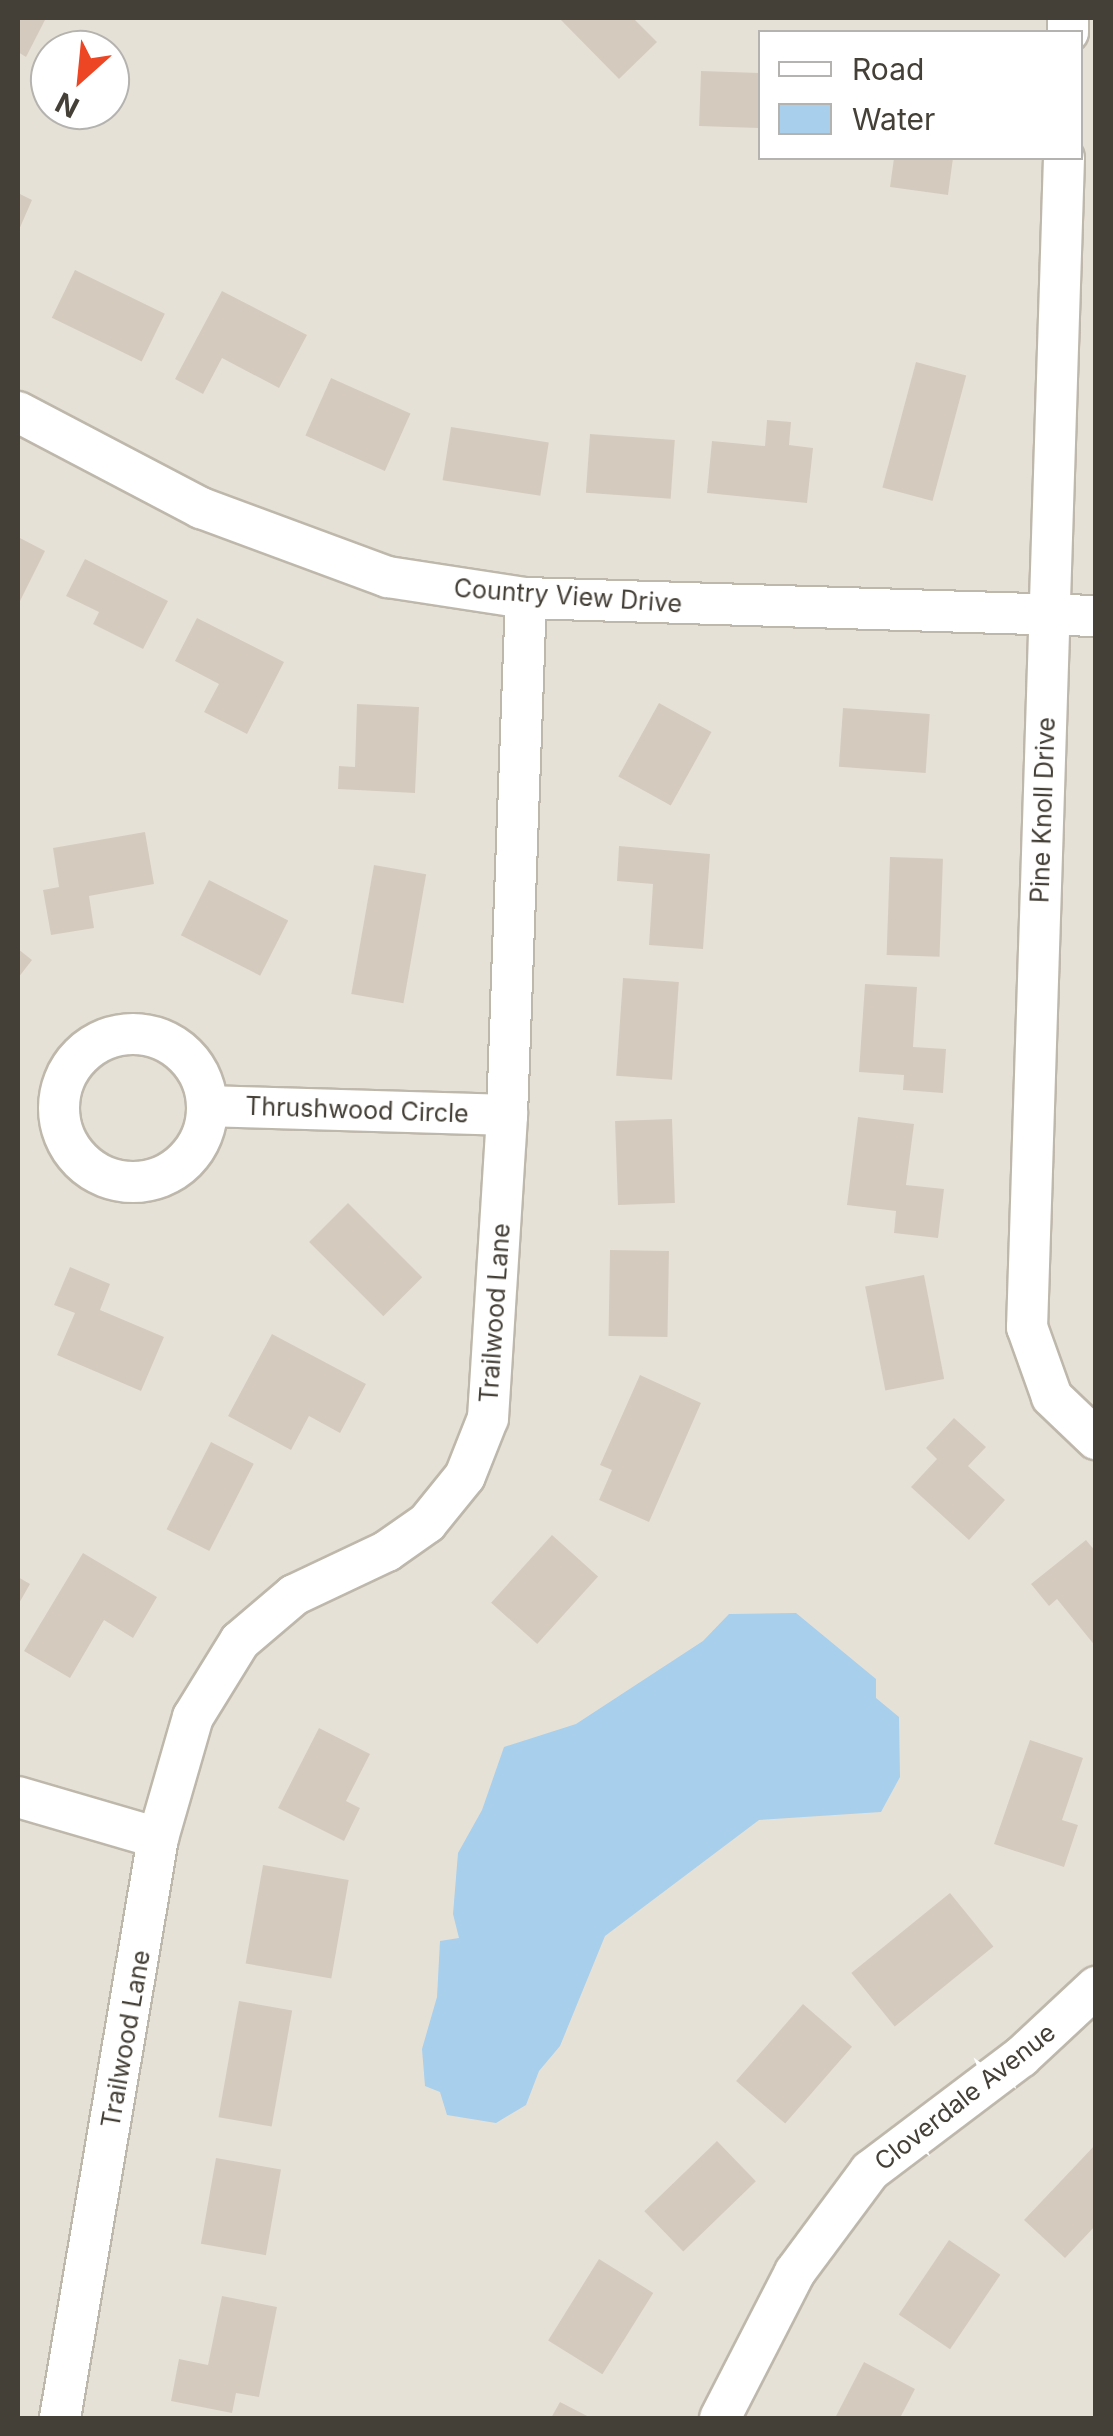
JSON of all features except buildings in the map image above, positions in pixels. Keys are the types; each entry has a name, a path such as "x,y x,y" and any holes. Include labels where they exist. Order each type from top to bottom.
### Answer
{"street":[{"name":"Pine Knoll Drive","path":"1064,160 1027,1327 1052,1397 1096,1439"},
{"name":"Country View Drive","path":"18,412 201,508 388,577 526,598 1096,616"},
{"name":"Trailwood Lane","path":"60,2418 158,1838 193,1717 240,1641 294,1594 387,1551 428,1523 465,1476 488,1418 507,1115 526,598"},
{"name":"Thrushwood Circle","path":"208,1106 507,1115"},
{"path":"18,1796 158,1838"},
{"name":"Cloverdale Avenue","path":"720,2418 795,2272 870,2172 1020,2056 1096,1987"}],"shaded area":[{"path":"18,18 1095,18 1095,2418 18,2418"}],"water":[{"path":"796,1613 876,1679 876,1698 899,1717 900,1777 881,1812 759,1820 605,1936 560,2046 539,2071 526,2105 496,2123 447,2115 440,2092 425,2086 422,2049 437,1997 440,1941 459,1938 453,1914 458,1853 482,1810 504,1747 576,1724 703,1641 729,1614"}]}
